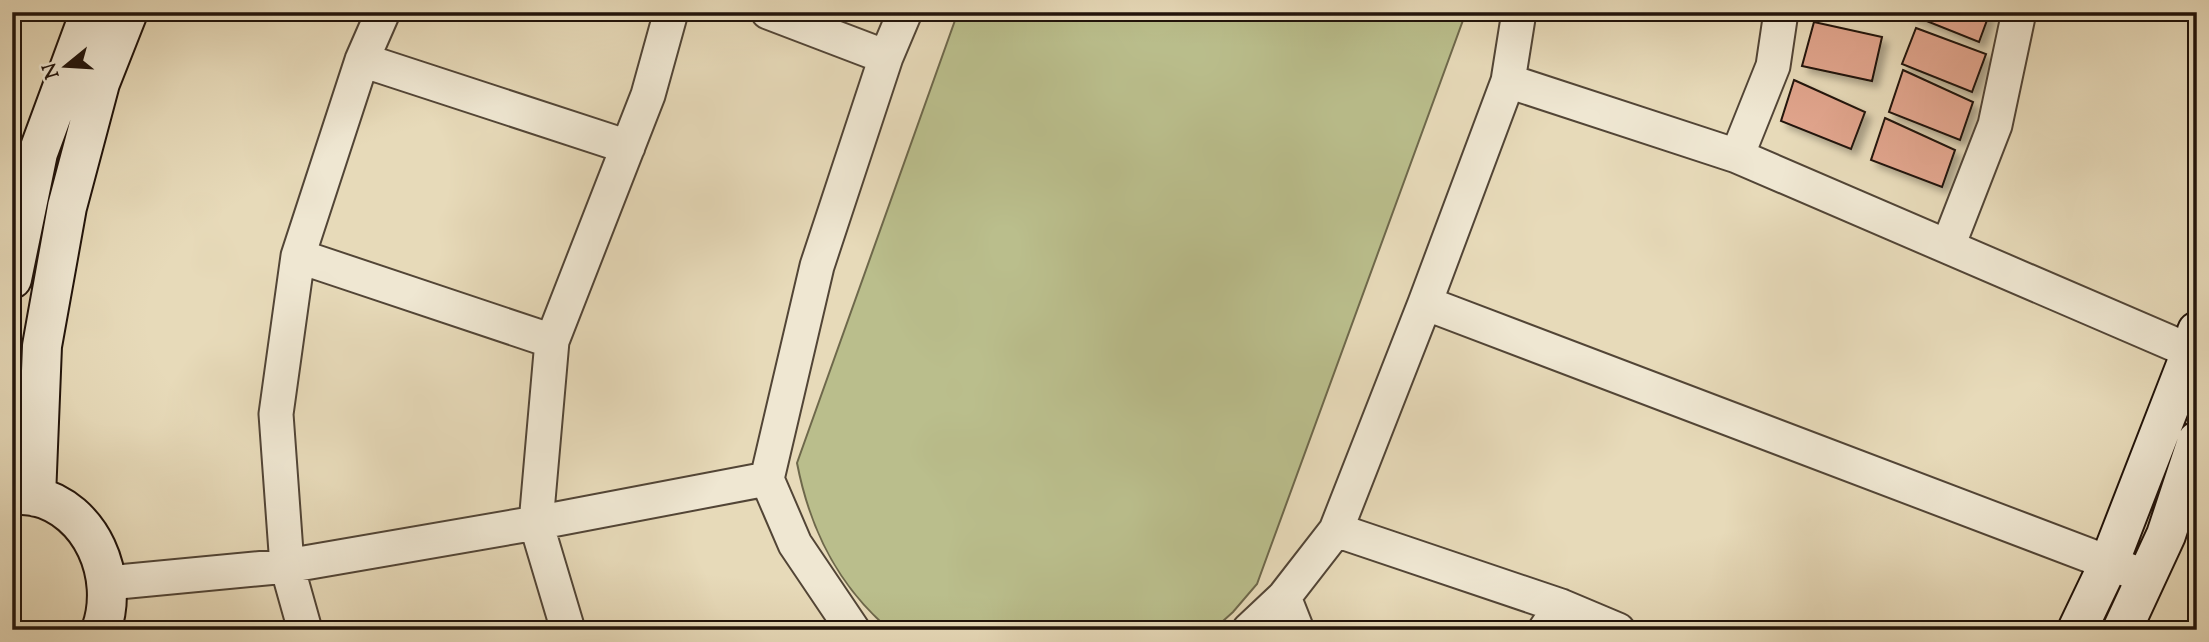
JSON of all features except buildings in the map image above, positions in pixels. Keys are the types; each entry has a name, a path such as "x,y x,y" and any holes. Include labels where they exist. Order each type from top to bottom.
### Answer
{"street":[{"path":"12,279 38,153 90,12"},
{"path":"101,630 106,615 108,583 100,555 85,529 62,509 24,495 42,346 67,207 100,83 128,12"},
{"path":"305,630 287,566 276,414 298,256 362,60 383,12"},
{"path":"568,630 536,523 552,341 648,95 671,12"},
{"path":"768,12 886,57"},
{"path":"853,630 794,544 767,479 817,266 886,57 905,12"},
{"path":"1249,630 1284,597 1336,530 1508,81 1519,12"},
{"path":"1737,156 1773,66 1781,12"},
{"path":"1948,246 1995,125 2019,12"},
{"path":"362,60 628,147"},
{"path":"1508,81 1737,156 1948,246 2195,346 2109,563 2077,630"},
{"path":"298,256 552,341"},
{"path":"1425,303 2145,577"},
{"path":"2122,630 2166,535 2197,441"},
{"path":"108,583 287,566 767,479"},
{"path":"1336,530 1553,618 1618,630"},
{"path":"1284,597 1297,630"}],"green space":[{"path":"958,12 1466,12 1257,584 1213,630 890,630 855,595 818,534 797,463"}]}
